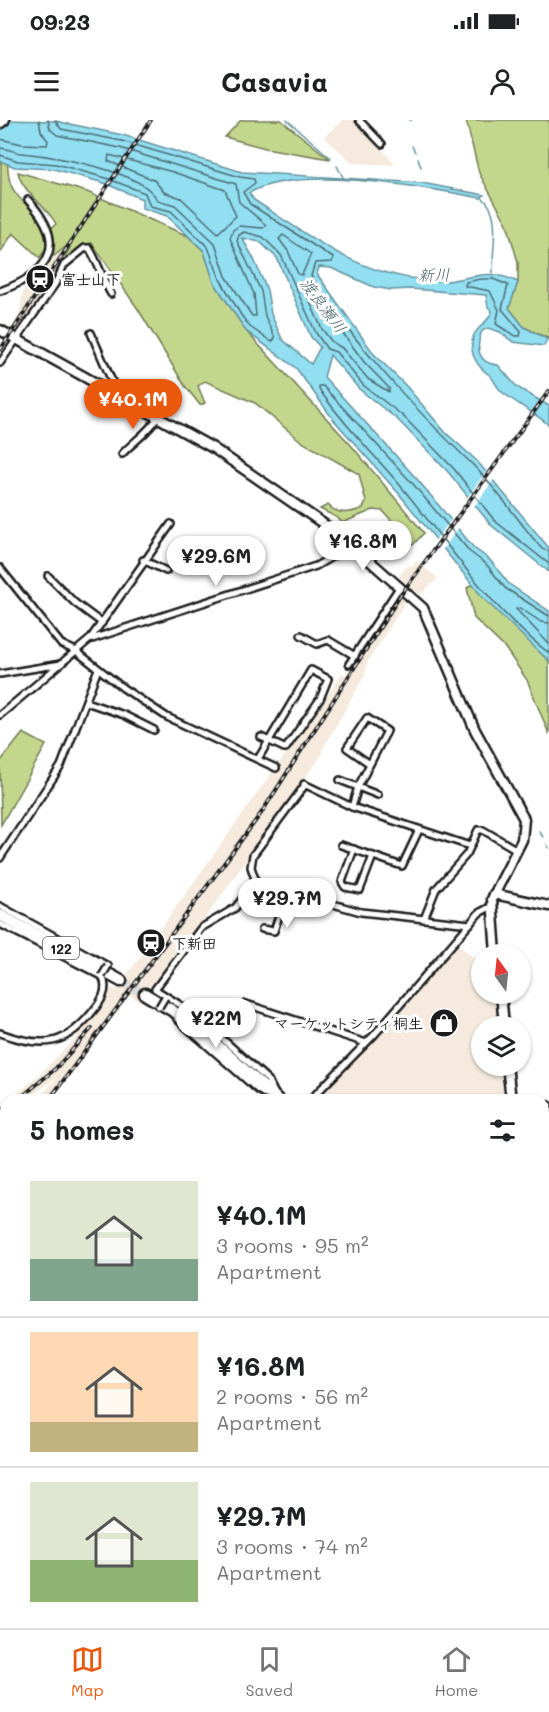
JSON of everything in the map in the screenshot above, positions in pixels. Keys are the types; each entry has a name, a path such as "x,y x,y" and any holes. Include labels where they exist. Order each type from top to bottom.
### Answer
{"highway":[{"name":"122","path":"0,915 121,981"},
{"path":"145,994 193,1023 271,1094"}],"main road":[{"path":"0,123 4,120"}],"street":[{"path":"359,120 382,144"},
{"path":"0,291 33,276 45,259 52,243 44,218 28,200"},
{"path":"0,363 55,284 64,265 85,248 89,248 99,263 101,276 111,294"},
{"path":"0,330 213,448 352,545 400,586 426,614 475,730 523,815 524,835 494,894 492,906 495,944"},
{"path":"91,333 114,386 113,392"},
{"path":"122,454 133,443 140,440 158,417"},
{"path":"0,715 89,640 143,560 171,524"},
{"path":"89,640 316,566 352,545"},
{"path":"143,560 166,571"},
{"path":"0,568 61,644 76,651 98,669 168,717 276,768"},
{"path":"48,576 75,603 102,623"},
{"path":"350,664 400,586"},
{"path":"301,635 317,644 328,640 355,656"},
{"path":"0,674 61,664"},
{"path":"0,858 61,766 98,669"},
{"path":"258,759 268,740 311,670 328,679 320,699 287,747 284,748 268,740 261,736"},
{"path":"86,702 124,715 154,730"},
{"path":"352,807 358,787 370,764 387,730 367,718 347,748 370,764"},
{"path":"340,780 378,795"},
{"path":"256,882 251,870 254,855 304,784 352,807 471,846"},
{"path":"342,845 404,866 419,830"},
{"path":"424,919 436,888 471,846 476,832 481,830 517,850"},
{"path":"354,849 342,882 345,887 360,890 373,856"},
{"path":"256,882 361,912 470,924"},
{"path":"256,882 242,903 201,928 155,989 196,1015 268,1080 275,1094"},
{"path":"262,929 274,931 287,891"},
{"path":"494,894 549,906"},
{"path":"0,906 108,966 102,976 105,987 103,997 84,1023 71,1036 60,1040 33,1041 0,1033"},
{"path":"316,1094 366,1043 482,910 492,906"},
{"path":"0,924 102,976"},
{"path":"165,996 159,1007 179,1020 258,1090 266,1094"},
{"path":"246,1004 366,1043"},
{"path":"508,1076 510,1094"}],"shaded area":[{"path":"342,120 355,120 396,165 353,163 324,137"},
{"path":"65,245 70,246 68,258 53,284 21,331 11,329 19,315 24,287 39,275 52,252 54,255"},
{"path":"416,561 438,578 420,595 399,577 406,566 413,566"},
{"path":"398,595 406,601 367,663 365,675 321,752 323,753 189,941 156,983 152,983 141,1002 129,995 55,1094 43,1094 56,1078 34,1094 17,1094 73,1041 112,988 115,990 274,770 279,768 277,766 315,715 342,673 346,675"},
{"name":"マーケットシティ桐生","path":"457,944 471,955 471,1004 497,1004 498,1016 471,1016 471,1076 501,1076 503,1094 320,1094 381,1033"}],"green space":[{"path":"241,120 281,120 330,159 265,148 225,137"},
{"path":"466,120 549,120 549,339 524,327 509,308 518,282 518,262 507,224 479,173"},
{"path":"1,161 7,162 13,189 45,229 48,237 47,245 40,258 13,233 0,253"},
{"path":"18,172 87,192 188,236 204,251 214,282 246,331 351,445 424,533 413,545 383,511 373,510 342,523 338,518 320,509 328,505 340,512 363,508 366,502 359,474 302,442 255,403 205,381 198,386 205,403 200,405 185,386 138,309 92,243 84,244 68,258 65,256 70,248 68,245 54,256 48,231 56,224 29,193"},
{"path":"472,584 549,661 549,734 527,680 505,648 474,618 467,588"},
{"path":"23,733 46,745 1,825 0,762"}],"water":[{"name":"渡良瀬川","path":"0,120 55,121 123,135 242,172 422,183 484,195 481,198 396,184 329,179 271,184 249,193 254,200 312,238 374,269 433,281 490,274 518,282 509,308 524,327 547,339 544,346 513,342 500,332 488,328 482,331 480,337 480,354 486,362 498,365 517,387 549,406 549,425 502,392 474,358 473,337 492,311 488,307 486,295 411,289 391,290 374,287 331,268 319,267 317,274 374,354 407,387 446,433 477,461 549,548 549,572 491,525 449,473 398,420 359,389 330,355 324,377 417,479 474,548 490,560 509,584 549,611 549,661 484,599 400,495 333,419 296,368 246,331 214,282 204,251 167,216 142,208 142,199 104,183 54,169 15,167 0,161","holes":["242,238 260,242 277,258 311,337 320,347 311,364 282,339 271,314 267,290"]}],"pier":[{"path":"488,469 495,478 473,508 466,499"},
{"path":"453,517 460,526 441,552 433,543"}],"waterway":[{"path":"287,120 331,158"},
{"path":"412,146 415,152"},
{"path":"418,158 421,167"},
{"path":"337,166 344,179"},
{"path":"482,198 488,205 494,222 493,273"},
{"path":"539,831 543,837"},
{"path":"547,844 549,848"}],"tunnel":[{"path":"121,981 145,994"}],"railway":[{"path":"0,350 151,120"},
{"path":"53,1094 262,812 400,596 549,391"},
{"path":"25,1094 55,1069 92,1028"}],"place":[{"name":"富士山下","path":"40,279"},
{"name":"下新田","path":"151,943"},
{"name":"マーケットシティ桐生","path":"444,1023"}],"water label":[{"name":"新川","path":"434,274"}]}
